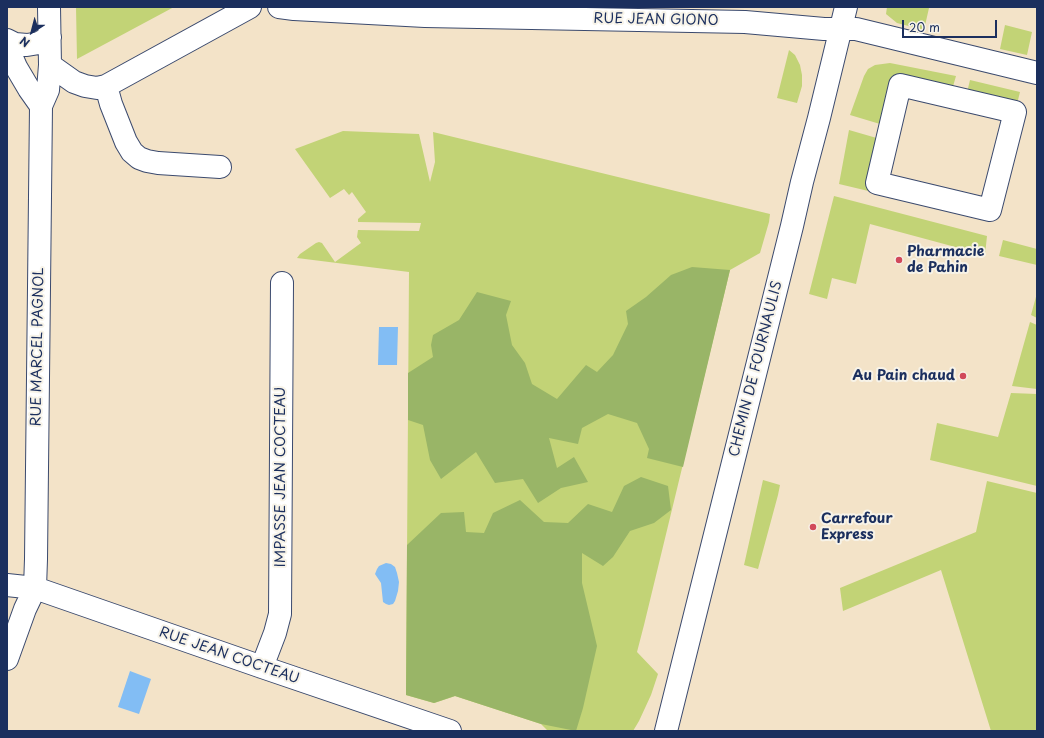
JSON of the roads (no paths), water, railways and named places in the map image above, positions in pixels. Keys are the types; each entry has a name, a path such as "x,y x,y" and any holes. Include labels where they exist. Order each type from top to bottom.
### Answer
{"street":[{"name":"RUE MARCEL PAGNOL","path":"35,588 41,106 48,90 50,65 49,7"},
{"path":"50,65 74,82 97,88 106,86 250,7"},
{"name":"RUE JEAN GIONO","path":"279,7 425,16 745,22 824,29 856,29 1037,73"},
{"name":"CHEMIN DE FOURNAULIS","path":"666,731 846,7"},
{"path":"7,40 15,44 27,45 39,43 50,37"},
{"path":"7,46 16,67 41,106"},
{"path":"900,85 1015,112 990,210 877,183 900,85"},
{"path":"106,86 111,104 126,142 132,152 139,158 158,163 220,166"},
{"name":"IMPASSE JEAN COCTEAU","path":"262,667 275,634 280,614 282,283"},
{"name":"RUE JEAN COCTEAU","path":"7,585 35,588 450,731"},
{"path":"7,659 25,609 35,588"}],"water":[{"path":"379,327 398,327 397,365 378,365"},
{"path":"386,563 395,567 399,582 395,601 393,604 389,605 383,602 381,583 375,574 379,566"},
{"path":"130,671 151,679 139,714 118,707"}],"place":[{"name":"Pharmacie de Pahin","path":"899,260"},
{"name":"Au Pain chaud","path":"963,376"},
{"name":"Carrefour Express","path":"813,527"}]}
